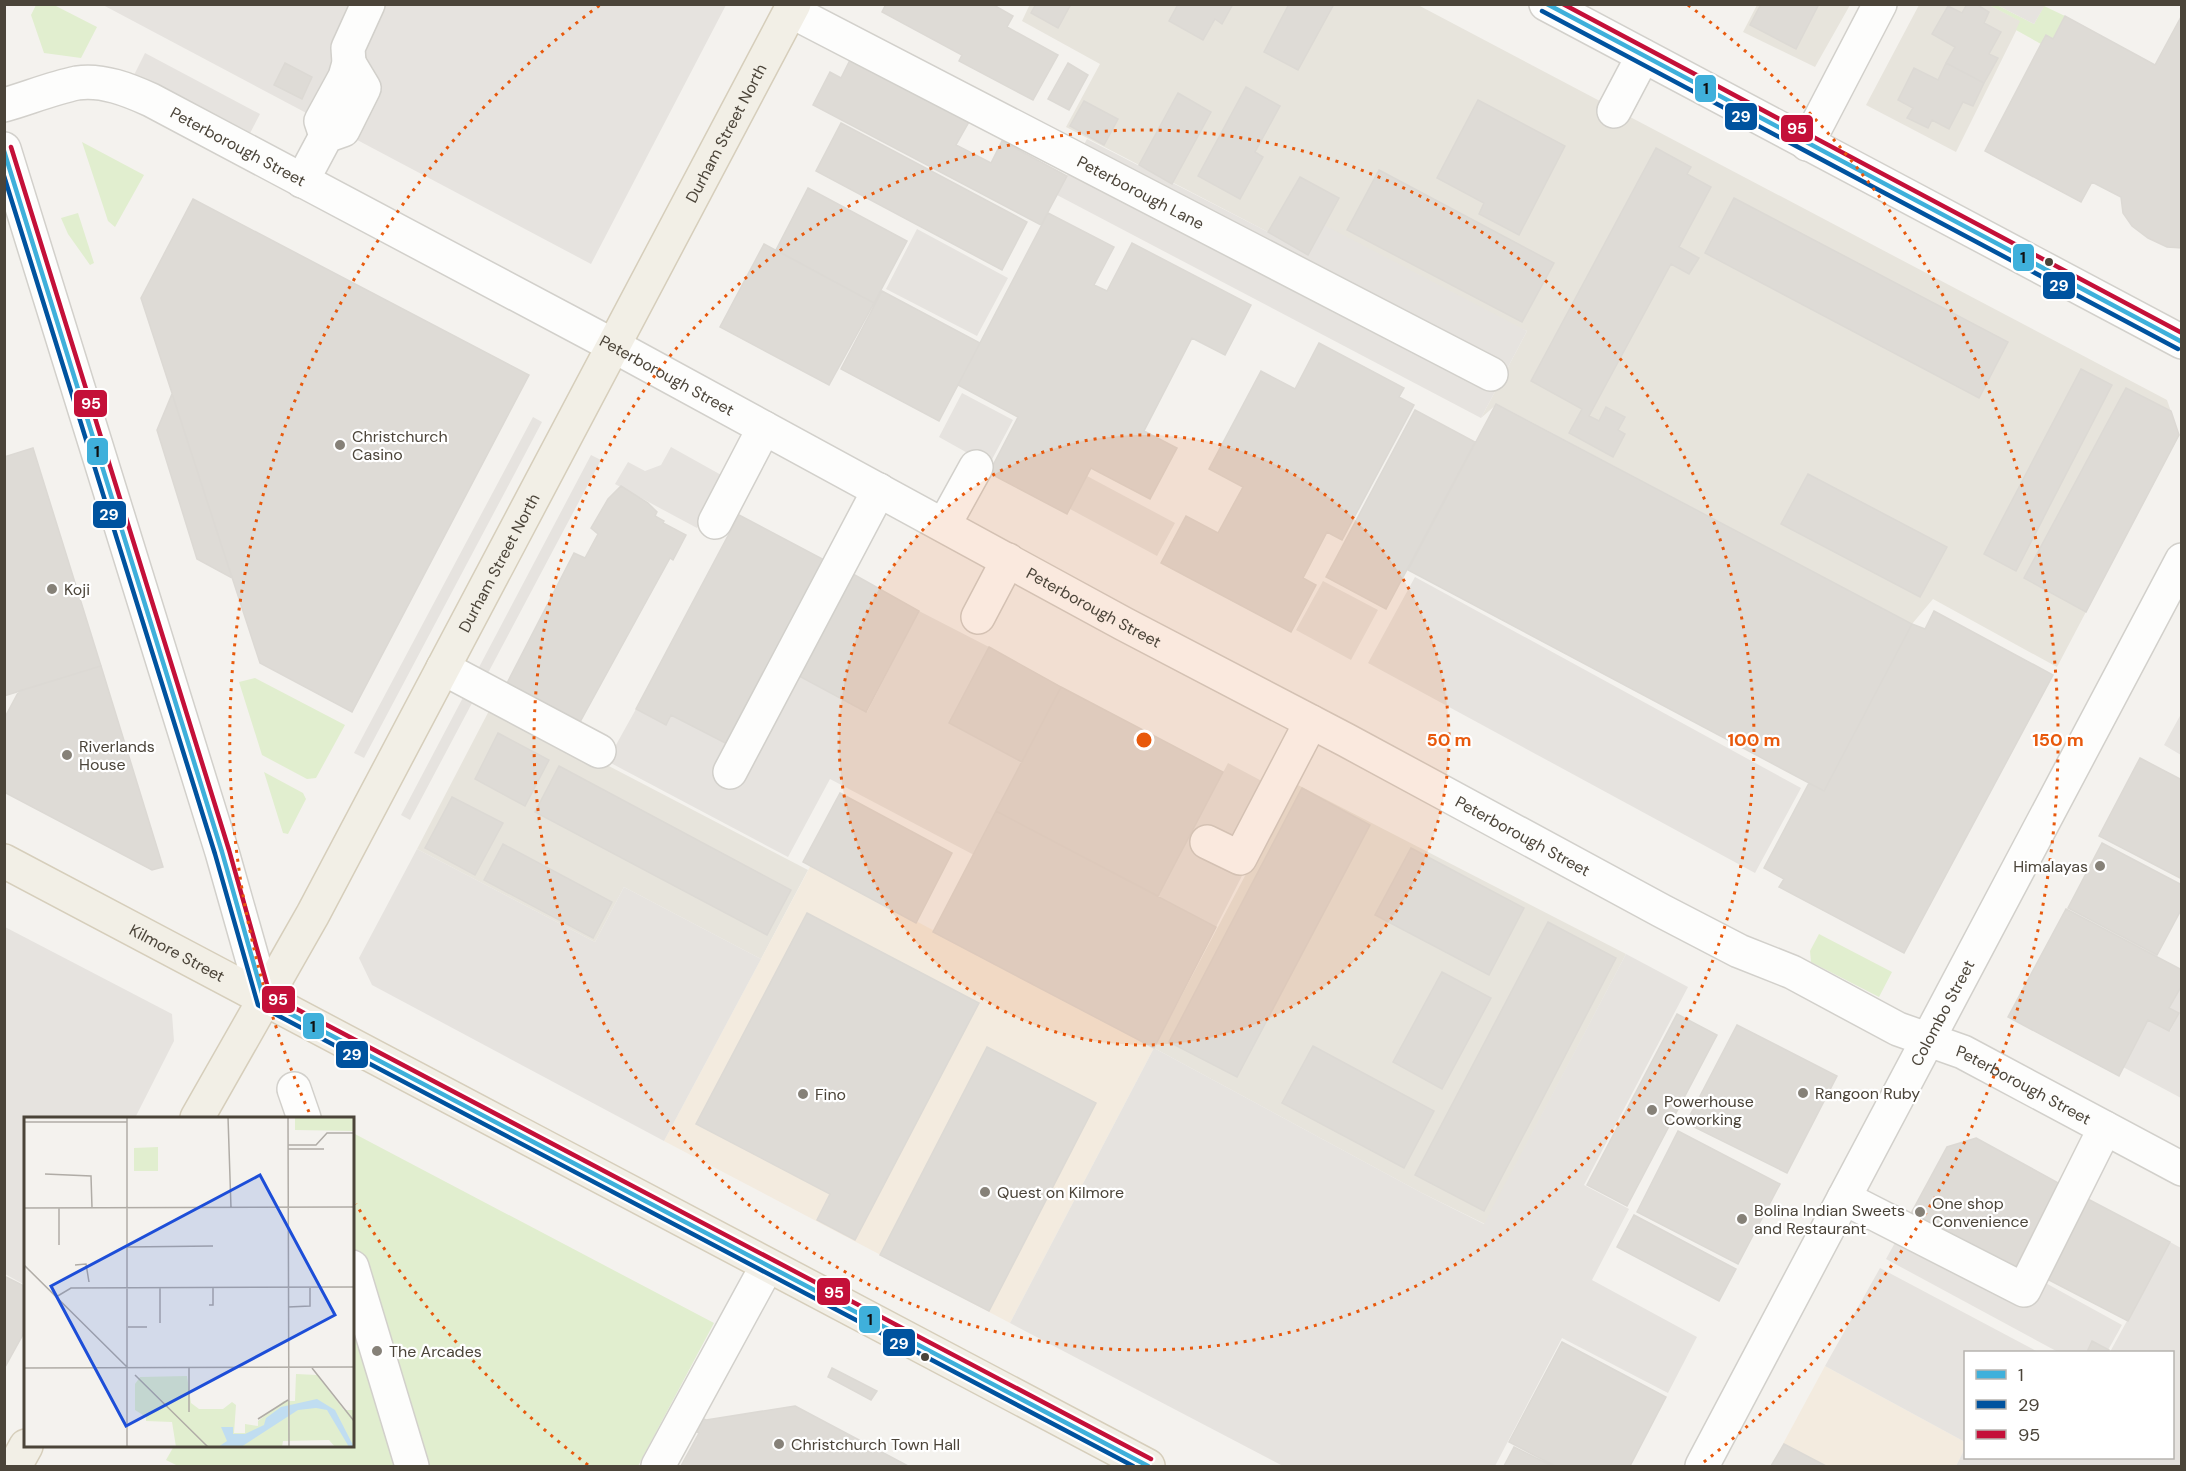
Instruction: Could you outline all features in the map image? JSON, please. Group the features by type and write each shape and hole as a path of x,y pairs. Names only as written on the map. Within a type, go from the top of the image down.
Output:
{"main road":[{"name":"Durham Street North","path":"198,1117 314,914 793,8"},
{"name":"Kilmore Street","path":"4,861 1148,1467"},
{"path":"15,1467 25,1447"}],"street":[{"path":"302,181 326,136 321,121 345,76 349,63 348,48 368,4"},
{"path":"1545,4 2181,342"},
{"path":"1807,144 1880,4"},
{"name":"Peterborough Lane","path":"793,8 1491,374"},
{"path":"1614,111 1643,56"},
{"name":"Peterborough Street","path":"4,105 78,83 96,83 127,89 150,100 614,346 1729,946 1791,972 1898,1029 1963,1052 2181,1169"},
{"path":"4,149 222,852 264,1000"},
{"path":"715,522 764,428"},
{"path":"944,525 976,467"},
{"path":"730,772 879,490"},
{"path":"978,617 1008,560"},
{"name":"Colombo Street","path":"1702,1467 2181,560"},
{"path":"443,668 599,751"},
{"path":"1207,842 1240,858 1311,722"},
{"path":"1844,1198 2024,1290 2104,1128"},
{"path":"658,1467 767,1266"},
{"path":"354,1274 412,1467"}],"shaded area":[{"path":"1030,4 1418,5 2167,400 2179,435 2057,667 1933,599 1912,624 1497,404 1481,418 1527,331 1268,232 1066,127 1100,64 1022,21"},
{"path":"103,5 726,5 591,264"},
{"path":"1757,5 1850,5 1815,67 1743,32"},
{"path":"1919,5 1989,5 2021,21 1956,152 1866,105"},
{"path":"1997,5 2045,5 2034,24"},
{"path":"145,53 260,114 248,137 134,75"},
{"path":"1087,139 1268,232 1324,225 1527,331 1481,418 1057,195"},
{"path":"917,229 1008,278 977,336 886,289"},
{"path":"962,393 1013,420 989,465 939,437"},
{"path":"533,417 542,422 364,758 354,753"},
{"path":"671,447 723,476 697,528 615,484 628,462 645,471 661,465"},
{"path":"591,455 601,460 410,820 401,815"},
{"path":"1087,476 1175,523 1157,556 1070,509"},
{"path":"1415,577 1801,788 1755,873 1368,663"},
{"path":"1323,581 1378,610 1351,660 1296,630"},
{"path":"919,611 989,647 949,723 1022,762 974,855 830,779 788,857 607,761 636,709 666,725 671,715 799,676 867,712"},
{"path":"492,705 808,870 761,959 624,887 595,942 417,849"},
{"path":"2181,714 2181,755 2164,745"},
{"path":"1228,763 1284,793 1216,927 1158,896"},
{"path":"1294,783 1626,954 1485,1224 1422,1193 1154,1048"},
{"path":"417,849 595,942 624,887 761,959 664,1141 372,985 359,958"},
{"path":"811,865 1154,1048 1010,1323 664,1141"},
{"path":"5,927 172,1014 174,1041 136,1117 24,1117 24,1284 5,1274"},
{"path":"1626,954 1688,987 1584,1185 1629,1209 1592,1280 1697,1337 1668,1393 1562,1338 1495,1466 1283,1466 1010,1323 1154,1048 1422,1193 1484,1224"},
{"path":"2181,985 2181,1098 2123,1067 2148,1020 2170,1031 2179,1013 2169,1008"},
{"path":"1908,1219 2020,1269 2122,1325 2108,1351 2056,1351 1886,1259"},
{"path":"2170,1242 2181,1248 2181,1466 1956,1466 1964,1450 1964,1459 2174,1459 2174,1351 2111,1351"},
{"path":"1880,1268 2036,1351 1964,1351 1964,1441 1825,1366"},
{"path":"1825,1366 1964,1441 1964,1450 1956,1466 1771,1466"}],"green space":[{"path":"36,5 54,5 97,27 81,58 44,53 31,15"},
{"path":"1989,5 1997,5 2034,24 2044,6 2065,16 2053,39 2046,36 2041,44 2016,30 2020,21"},
{"path":"82,142 144,175 115,227 108,221"},
{"path":"78,213 94,263 90,265 68,234 61,218"},
{"path":"255,678 345,725 316,778 307,779 262,755 239,682"},
{"path":"264,772 303,793 306,799 288,834 283,833"},
{"path":"1819,934 1892,972 1879,997 1811,962 1810,951"},
{"path":"354,1134 714,1323 638,1466 178,1466 166,1460 173,1447 354,1447"}],"building":[{"path":"886,4 992,4 1013,16 1007,27 1058,55 1033,100 959,61 962,55 882,12"},
{"path":"1036,4 1071,4 1058,28 1031,13"},
{"path":"1174,4 1233,4 1222,24 1215,19 1203,40 1169,21 1177,6"},
{"path":"1289,4 1334,4 1298,70 1264,52"},
{"path":"1761,4 1819,4 1796,49 1750,25"},
{"path":"1967,4 1976,4 1989,12 1984,23 2001,32 1989,54 1998,58 1984,83 1946,63 1955,47 1932,34 1948,6 1962,13"},
{"path":"2182,15 2182,248 2167,247 2148,238 2132,226 2123,213 2121,197 2092,182 2081,202 1985,151 2046,35 2053,39 2065,16 2155,65"},
{"path":"851,58 970,120 956,145 991,163 1002,141 1067,176 1041,225 813,105 830,72 841,78"},
{"path":"285,63 312,77 302,99 274,85"},
{"path":"1068,63 1088,75 1069,110 1048,99"},
{"path":"1946,63 1984,83 1973,106 1963,102 1949,129 1932,120 1928,128 1907,118 1913,108 1898,100 1914,68 1938,80"},
{"path":"1246,87 1280,106 1255,152 1263,157 1240,199 1198,176"},
{"path":"1178,93 1211,112 1172,184 1139,165"},
{"path":"1478,100 1565,146 1519,235 1479,214 1484,203 1437,178"},
{"path":"1084,101 1118,119 1104,145 1070,126"},
{"path":"841,123 1027,222 1002,270 816,171"},
{"path":"1656,148 1691,167 1687,174 1711,187 1679,247 1699,258 1689,274 1671,264 1589,416 1599,421 1606,407 1625,417 1618,430 1625,434 1613,457 1569,433 1582,409 1531,381"},
{"path":"1379,170 1554,263 1522,322 1347,230"},
{"path":"1300,177 1339,198 1308,255 1268,232"},
{"path":"808,188 907,241 874,303 776,250"},
{"path":"1734,198 2008,342 1979,398 1705,253"},
{"name":"Christchurch Casino","path":"193,199 529,375 352,712 260,663 141,298"},
{"path":"1048,213 1114,247 1094,285 1107,291 1132,243 1251,305 1225,355 1192,338 1144,431 1177,448 1150,499 1091,468 1067,514 989,473 1018,417 958,385"},
{"path":"764,244 874,303 829,385 720,327"},
{"path":"882,291 980,343 939,421 841,369"},
{"path":"1319,343 1404,388 1399,397 1414,405 1342,540 1327,532 1303,578 1316,585 1291,632 1161,563 1186,516 1218,533 1243,487 1209,469 1261,371 1295,389"},
{"path":"2081,369 2112,385 2016,571 1984,554"},
{"path":"2126,388 2171,411 2179,435 2086,612 2024,578"},
{"path":"172,394 232,578 197,559 157,430"},
{"path":"1496,404 1912,624 1824,791 1408,570"},
{"path":"1415,410 1475,442 1386,609 1326,577"},
{"path":"33,448 101,666 4,696 4,457"},
{"path":"1808,474 1947,547 1920,597 1781,524"},
{"path":"621,486 648,503 657,512 655,516 664,521 663,523 686,535 673,560 670,558 580,722 527,694 505,687 574,553 585,558 598,534 591,528 608,499"},
{"path":"739,515 830,563 733,747 671,715 666,725 636,709"},
{"path":"853,574 919,611 866,712 799,676"},
{"path":"1934,611 2053,675 1904,953 1779,887 1784,879 1764,868 1809,783 1824,791 1912,624 1925,629"},
{"path":"989,647 1061,687 1022,762 949,723"},
{"name":"Riverlands House","path":"101,666 163,867 152,870 4,792 4,719 19,691"},
{"path":"1061,687 1223,772 1158,896 996,811"},
{"path":"498,733 549,760 525,806 475,779"},
{"path":"2140,758 2182,780 2182,879 2099,836"},
{"path":"559,766 791,890 767,935 535,812"},
{"path":"1302,788 1370,825 1237,1077 1169,1042"},
{"path":"840,793 952,853 916,923 803,862"},
{"path":"452,797 503,823 475,875 425,848"},
{"path":"996,811 1216,927 1154,1048 933,932"},
{"path":"2102,843 2182,885 2182,908 2157,955 2068,908"},
{"path":"503,844 612,902 593,938 484,880"},
{"path":"1411,848 1524,908 1489,975 1375,915"},
{"path":"2066,909 2182,970 2182,985 2169,1008 2179,1013 2169,1031 2148,1020 2119,1076 2008,1017"},
{"path":"807,913 979,1003 855,1240 817,1220 830,1194 696,1124"},
{"path":"1548,922 1616,958 1484,1211 1415,1175"},
{"path":"1442,972 1491,998 1442,1089 1393,1062"},
{"name":"Powerhouse Coworking","path":"1677,1014 1717,1035 1627,1206 1587,1185"},
{"path":"1737,1025 1837,1076 1787,1173 1686,1123"},
{"path":"1313,1046 1434,1111 1404,1168 1282,1103"},
{"path":"987,1047 1096,1103 989,1311 880,1255"},
{"path":"1678,1131 1780,1184 1738,1264 1637,1212"},
{"path":"1976,1138 2062,1185 2013,1276 1908,1219 1947,1147"},
{"path":"2084,1197 2170,1242 2128,1321 2043,1277"},
{"path":"1634,1215 1736,1269 1719,1301 1617,1247"},
{"path":"4,1276 24,1286 24,1333 4,1369"},
{"path":"2092,1341 2109,1350 2108,1351 2087,1351"},
{"path":"1562,1342 1666,1397 1630,1466 1555,1466 1509,1442"},
{"path":"832,1368 877,1391 871,1400 828,1377"},
{"name":"Christchurch Town Hall","path":"795,1406 908,1466 681,1466 699,1433 690,1428 697,1416 706,1420"},
{"path":"1784,1444 1826,1466 1771,1466"},
{"path":"1514,1447 1552,1466 1504,1466"}],"transit line":[{"name":"1","path":"1547,4 2182,342"},
{"name":"95","path":"1563,4 2182,333"},
{"name":"29","path":"1542,11 2178,349"},
{"name":"95","path":"11,147 229,850 270,995 1151,1459"},
{"name":"1","path":"4,151 222,852 264,1000 1148,1466"},
{"name":"29","path":"4,176 215,854 258,1005 1133,1466"}],"place":[{"name":"Christchurch Casino","path":"340,445"},
{"name":"Koji","path":"52,589"},
{"name":"Riverlands House","path":"67,755"},
{"name":"Himalayas","path":"2100,866"},
{"name":"Rangoon Ruby","path":"1803,1093"},
{"name":"Fino","path":"803,1094"},
{"name":"Powerhouse Coworking","path":"1652,1110"},
{"name":"Quest on Kilmore","path":"985,1192"},
{"name":"One shop Convenience","path":"1920,1212"},
{"name":"Bolina Indian Sweets and Restaurant","path":"1742,1219"},
{"name":"The Arcades","path":"377,1351"},
{"name":"Christchurch Town Hall","path":"779,1444"}]}
